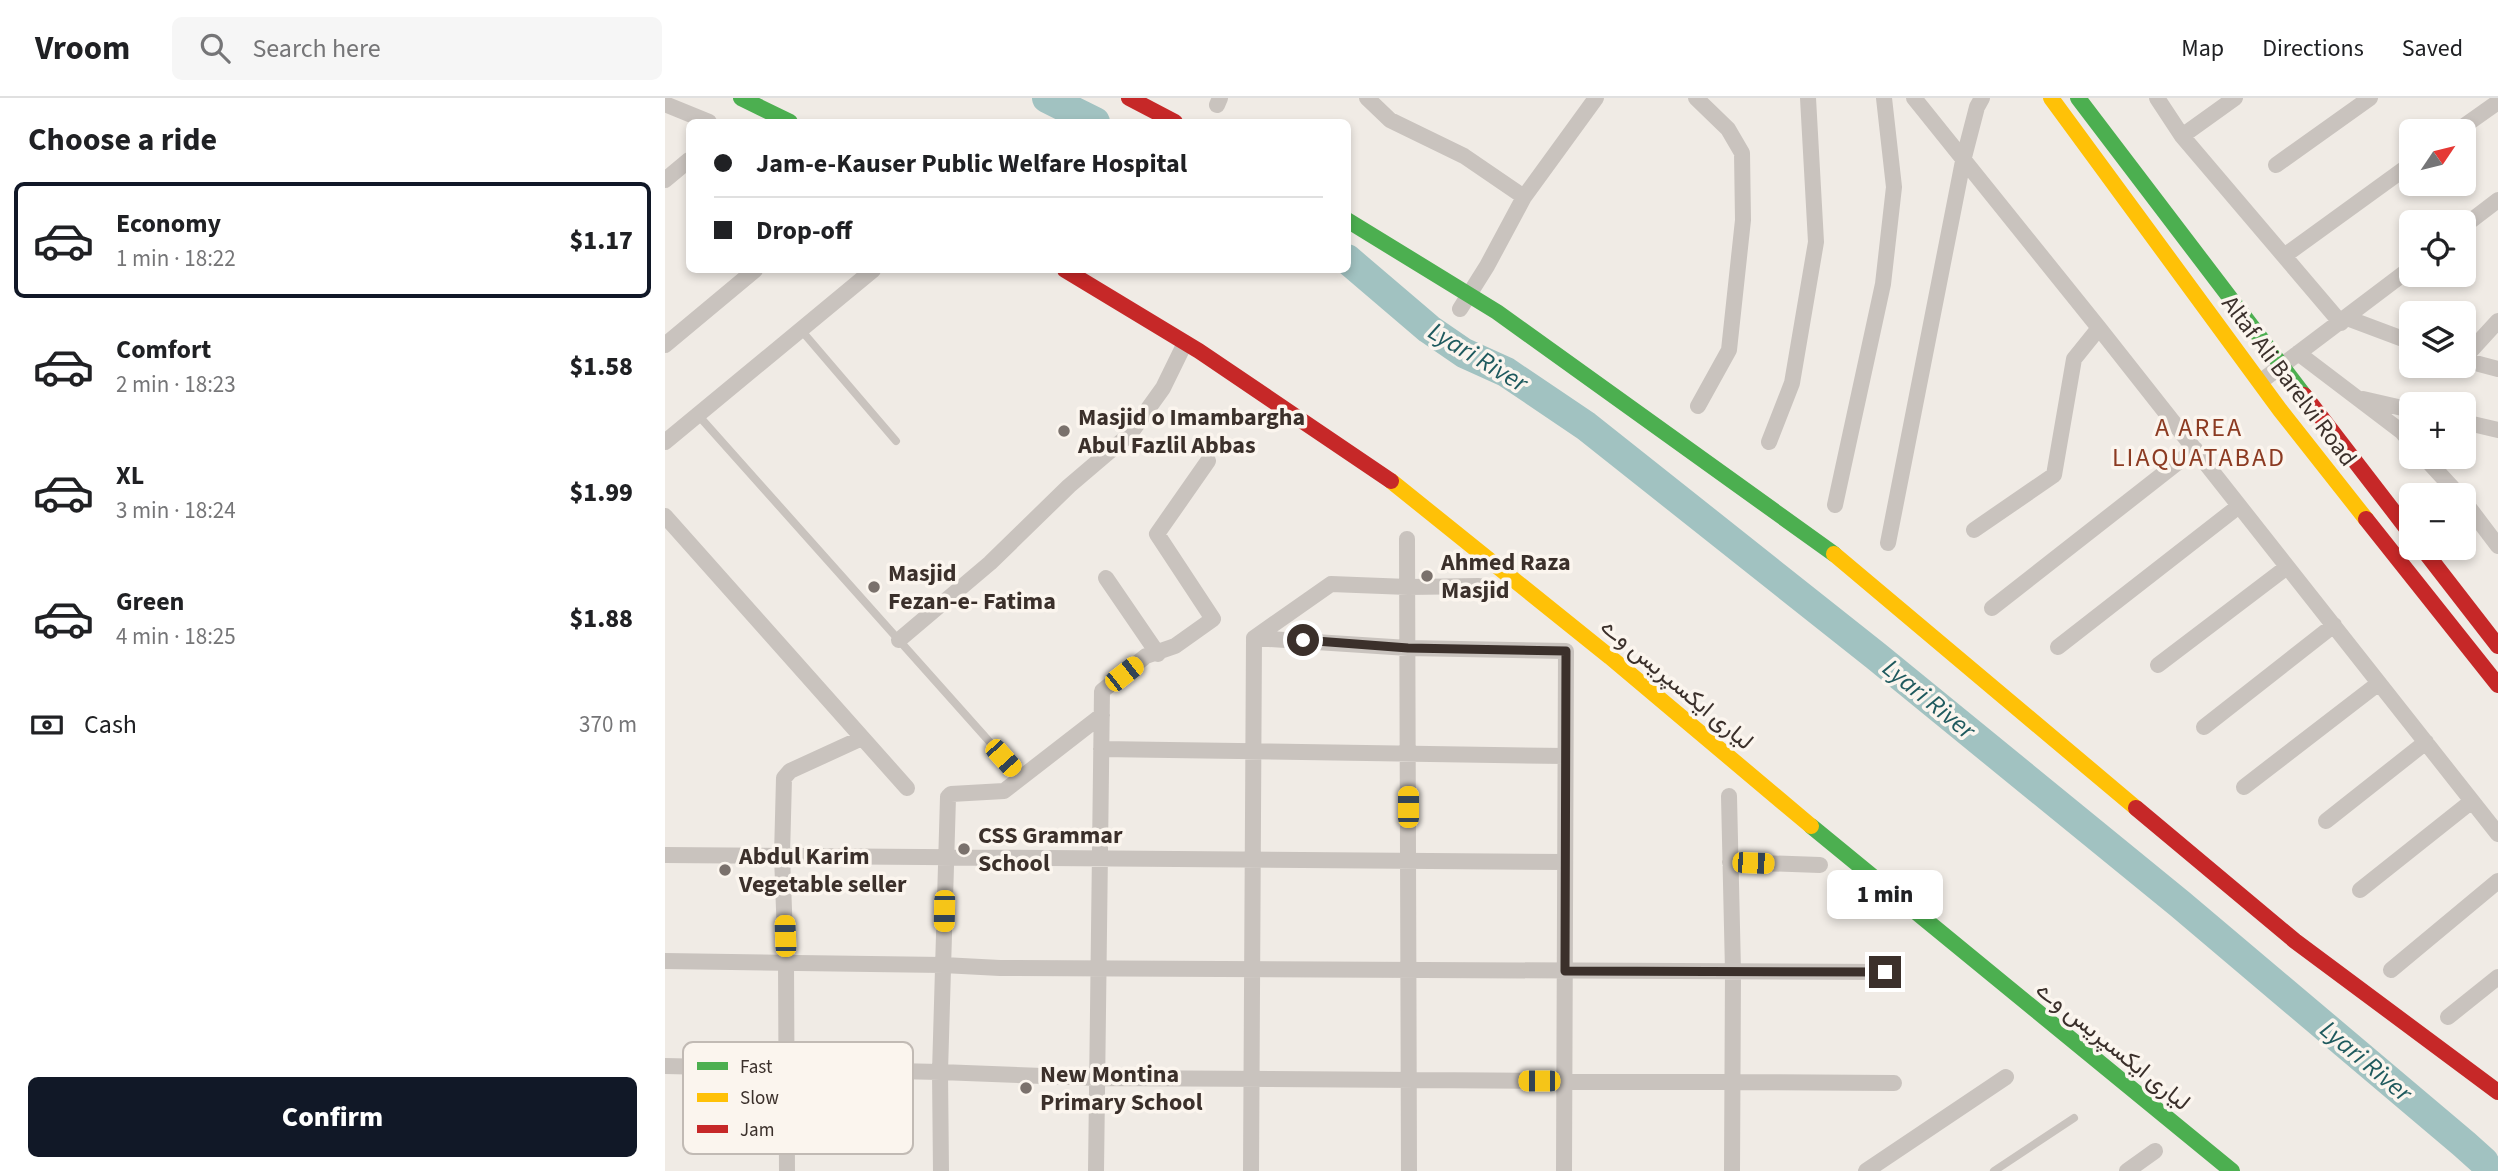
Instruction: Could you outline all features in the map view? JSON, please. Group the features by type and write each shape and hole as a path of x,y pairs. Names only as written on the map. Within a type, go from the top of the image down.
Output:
{"main road":[{"path":"741,98 783,119"},
{"path":"1129,98 1169,119"},
{"name":"Altaf Ali Barelvi Road","path":"2052,98 2260,382 2498,685"},
{"name":"Altaf Ali Barelvi Road","path":"2078,98 2399,518"},
{"path":"1351,222 1497,313 1839,558 2295,941 2498,1092"},
{"name":"لیاری ایکسپریس وے","path":"1070,273 1185,343 1387,477 2082,1051 2232,1171"},
{"path":"2431,560 2498,646"}],"street":[{"path":"1367,98 1390,120 1464,156 1524,197"},
{"path":"1460,309 1487,266 1524,197 1596,98"},
{"path":"1696,98 1728,129 1742,153 1743,193 1743,220 1729,350 1698,406"},
{"path":"1769,442 1792,383 1816,242 1808,98"},
{"path":"1835,505 1883,284 1894,187 1884,98"},
{"path":"1914,98 2498,834"},
{"path":"1888,543 1963,161 1977,107 1982,98"},
{"path":"2157,98 2182,136 2284,256 2344,320 2399,338"},
{"path":"2182,136 2235,98"},
{"path":"2276,165 2370,98"},
{"path":"2474,119 2498,102"},
{"path":"665,104 702,119"},
{"path":"665,180 686,162"},
{"path":"2284,256 2399,173"},
{"path":"2476,217 2498,201"},
{"path":"665,345 751,273"},
{"path":"665,442 869,273"},
{"path":"2260,382 2399,277"},
{"path":"2476,346 2498,321"},
{"path":"1974,530 2054,475 2074,359 2099,328"},
{"path":"899,640 990,563 1069,485 1130,434 1163,388 1185,343"},
{"path":"2298,353 2399,430"},
{"path":"2476,363 2498,369"},
{"path":"2357,398 2399,407"},
{"path":"2476,425 2498,430"},
{"path":"1992,608 2195,449"},
{"path":"1096,1171 1102,691 1146,656 1175,646 1213,619 1157,534 1208,461"},
{"path":"2435,469 2448,483"},
{"path":"2058,647 2239,506"},
{"path":"665,516 907,788"},
{"path":"2476,517 2498,546"},
{"path":"1407,539 1409,1171"},
{"path":"2158,665 2287,567"},
{"path":"1106,578 1158,654"},
{"path":"1254,638 1331,584 1479,586"},
{"path":"2204,727 2334,625"},
{"path":"1254,638 1408,648 1566,651 1564,1171"},
{"path":"1251,1171 1254,638"},
{"path":"2244,787 2379,683"},
{"path":"941,1171 944,858 948,797 951,794 1004,791 1102,715"},
{"path":"786,1042 782,801 786,774 862,738"},
{"path":"2326,821 2426,742"},
{"path":"1101,749 1565,756"},
{"path":"1729,796 1733,971 1732,1171"},
{"path":"2360,890 2473,801"},
{"path":"665,855 1565,862"},
{"path":"1730,862 1820,865"},
{"path":"2391,970 2498,881"},
{"path":"665,961 1099,969 1885,972"},
{"path":"2448,1017 2498,977"},
{"path":"665,1066 683,1066"},
{"path":"913,1071 1097,1078 1893,1083"},
{"path":"1866,1171 2006,1077"},
{"path":"2127,1171 2155,1151"}],"lane":[{"path":"801,330 896,441"},
{"path":"698,415 1021,777"},
{"path":"1994,1171 2074,1118"}],"waterway":[{"name":"Lyari River","path":"1047,98 1089,119"},
{"name":"Lyari River","path":"1351,262 1429,329 1464,353 1506,372 1586,426 1876,656 2180,904 2464,1144 2484,1162 2488,1171"}],"traffic: fast":[{"path":"741,98 784,119"},
{"path":"2078,98 2304,395"},
{"path":"1351,222 1497,312 1834,554"},
{"path":"1811,826 2232,1171"}],"traffic: slow":[{"path":"2051,98 2280,410 2366,519"},
{"path":"1391,481 1610,657 1811,826"},
{"path":"1834,554 2136,808"}],"traffic: jam":[{"path":"1129,98 1169,119"},
{"path":"1070,273 1199,351 1391,481"},
{"path":"2304,395 2399,518"},
{"path":"2366,519 2498,685"},
{"path":"2431,560 2498,646"},
{"path":"2136,808 2295,941 2498,1092"}],"place":[{"name":"Masjid o Imambargha Abul Fazlil Abbas","path":"1064,431"},
{"name":"Ahmed Raza Masjid","path":"1427,576"},
{"name":"Masjid Fezan-e- Fatima","path":"874,587"},
{"name":"CSS Grammar School","path":"964,849"},
{"name":"Abdul Karim Vegetable seller","path":"725,870"},
{"name":"New Montina Primary School","path":"1026,1088"}],"district":[{"name":"A AREA LIAQUATABAD","path":"2199,442"}],"route":[{"path":"1303,640 1408,648 1566,651 1565,971 1885,972"}]}
